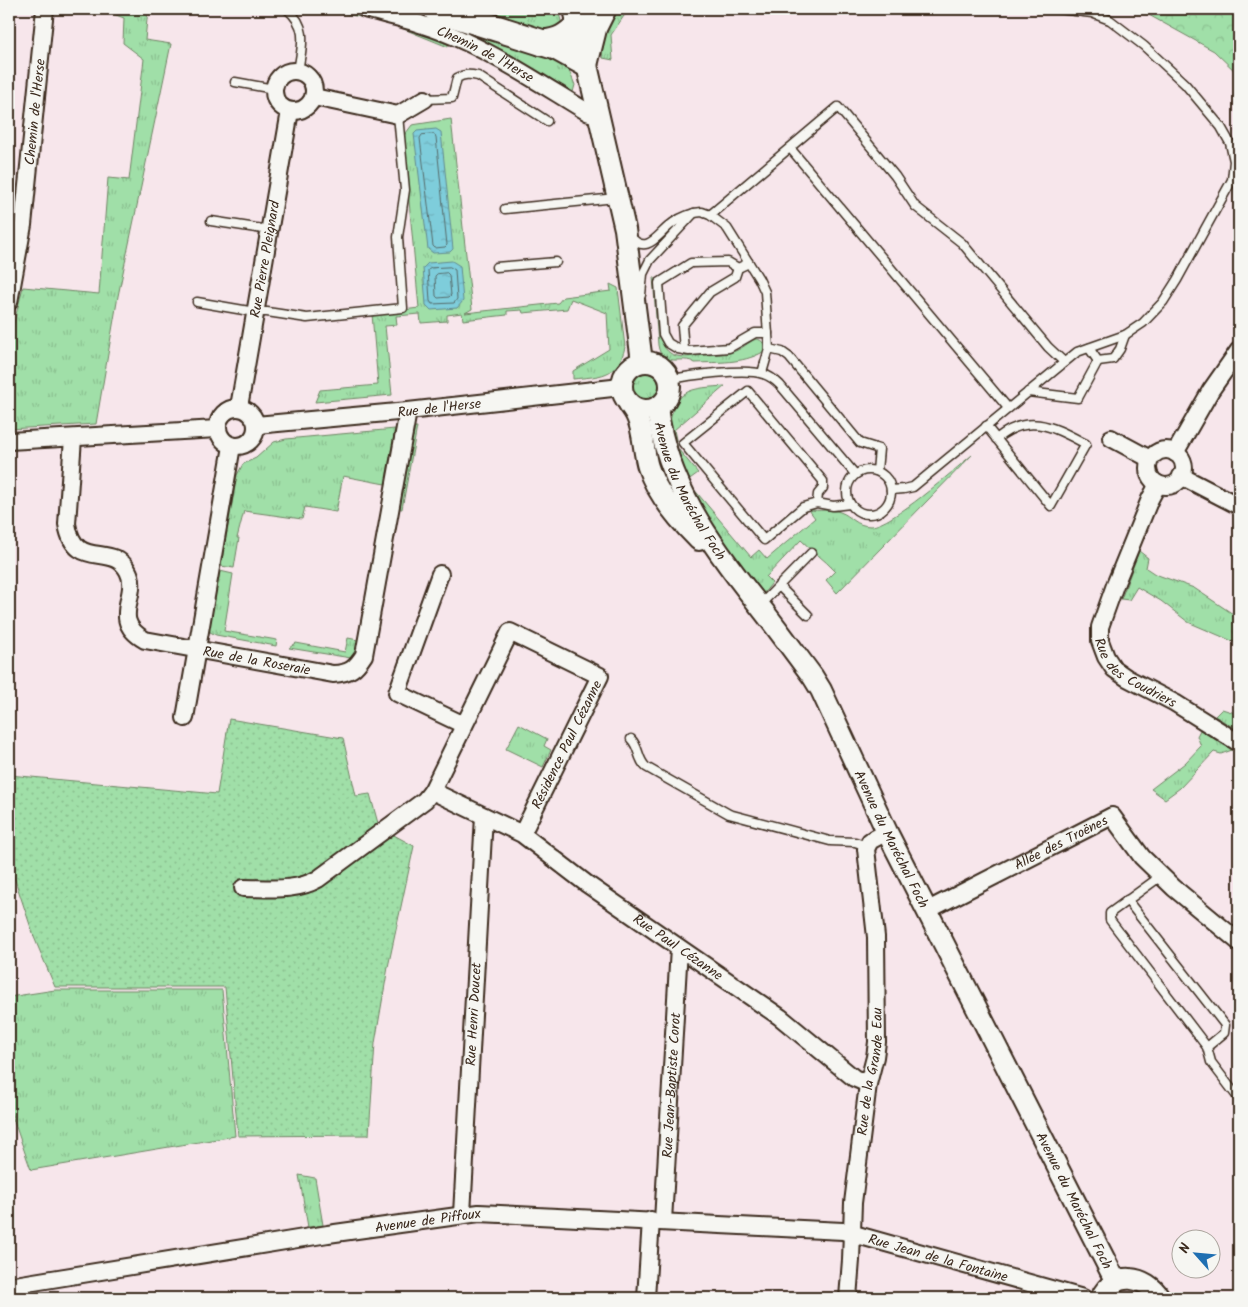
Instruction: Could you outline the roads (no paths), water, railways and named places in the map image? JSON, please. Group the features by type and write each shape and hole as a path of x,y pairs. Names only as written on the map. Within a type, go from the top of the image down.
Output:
{"main road":[{"path":"436,9 556,47 585,63 594,27 603,9"},
{"path":"543,43 556,42 567,36 576,17"}],"street":[{"name":"Chemin de l'Herse","path":"9,302 23,225 45,9"},
{"name":"Chemin de l'Herse","path":"364,9 432,28 466,41 589,113 598,113"},
{"path":"576,17 585,63 625,229 642,362"},
{"path":"298,71 310,78 313,84 314,97 311,103 302,110 290,111 279,106 274,95 274,89 280,77 285,73 298,71"},
{"path":"314,97 398,115 424,99"},
{"name":"Rue Pierre Pleignard","path":"239,407 290,111"},
{"path":"1175,452 1211,390 1239,350"},
{"path":"625,395 639,409 657,407 668,395 670,388 666,373 656,364 642,362 629,368 625,373 625,395 638,418 649,469 656,484 678,517 733,573"},
{"name":"Rue de l'Herse","path":"256,425 408,411 625,395"},
{"path":"239,407 250,413 256,425 254,437 250,442 238,446 232,446 222,440 217,428 223,413 239,407"},
{"name":"Avenue du Maréchal Foch","path":"657,407 663,443 685,498 733,573 817,684 888,832 1116,1282"},
{"name":"Rue de la Roseraie","path":"73,438 67,524 69,538 76,547 88,553 120,561 129,572 131,582 127,610 129,625 136,635 145,640 333,674 344,673 356,667 364,655 408,411"},
{"path":"9,441 217,428"},
{"path":"1111,438 1150,459"},
{"path":"184,718 232,446"},
{"path":"1164,450 1175,452 1183,465 1181,476 1169,485 1158,484 1153,480 1148,470 1150,459 1164,450"},
{"path":"1181,476 1239,506"},
{"name":"Rue des Coudriers","path":"1158,484 1112,592 1100,627 1100,641 1106,657 1114,669 1239,742"},
{"path":"440,574 397,693 464,725"},
{"name":"Résidence Paul Cézanne","path":"242,888 286,889 307,885 318,879 425,800 432,790 510,632 600,676 522,834"},
{"path":"432,790 484,816"},
{"name":"Rue Paul Cézanne","path":"484,816 522,834 587,884 765,1006 854,1078 868,1084"},
{"name":"Rue Henri Doucet","path":"462,1214 484,816"},
{"name":"Allée des Troënes","path":"928,910 1112,816 1142,857 1161,876 1239,942"},
{"path":"867,846 870,841 888,832"},
{"name":"Rue de la Grande Eau","path":"848,1298 853,1203 868,1084 875,1058 877,1004 876,937 866,852 867,846"},
{"name":"Rue Jean-Baptiste Corot","path":"646,1298 657,1221 679,948"},
{"name":"Avenue de Piffoux","path":"9,1286 462,1214 479,1213 657,1221 843,1231 851,1233"},
{"name":"Rue Jean de la Fontaine","path":"851,1233 1083,1298"},
{"path":"1101,1298 1109,1287 1116,1282 1127,1279 1137,1279 1147,1283 1156,1290 1160,1298"}],"lane":[{"path":"287,9 298,18 303,37 298,71"},
{"path":"891,490 913,487 1077,352 1125,335 1143,323 1163,302 1177,280 1232,180 1234,161 1230,143 1221,127 1185,84 1144,46 1110,20 1092,13 1059,9"},
{"path":"424,99 452,98 457,78 470,74 478,76 547,121"},
{"path":"235,82 274,89"},
{"path":"710,215 838,107 895,176 915,206 962,243 1043,341 1064,362"},
{"path":"197,302 255,312 307,318 403,308 398,237 405,190 398,115"},
{"path":"790,148 1008,408"},
{"path":"505,209 618,198"},
{"path":"625,229 634,241 641,244 649,243 681,217 702,212 710,215 727,228 765,292 769,349 762,373"},
{"path":"638,327 643,274 650,260 694,213"},
{"path":"211,221 269,230"},
{"path":"496,268 556,262"},
{"path":"738,268 728,262 691,263 659,283 663,334 668,344 684,350 729,348 755,333 768,334"},
{"path":"738,268 749,264"},
{"path":"684,350 682,326 710,292 735,277 738,268"},
{"path":"1098,361 1113,359 1120,349 1125,335"},
{"path":"1089,348 1098,361"},
{"path":"769,349 782,352 789,358 860,443 879,448 877,471"},
{"path":"1028,392 1078,398 1098,361"},
{"path":"669,380 695,375 752,372 762,373 771,377 780,385 855,474"},
{"path":"817,503 818,494 824,488 823,481 748,391 683,443 764,540 803,507 817,503 833,506 850,504"},
{"path":"986,426 996,439 1051,506 1086,444 1057,429 1033,424 1007,430 996,439"},
{"path":"869,469 877,471 886,478 891,490 887,504 875,513 861,512 850,504 847,498 848,484 855,474 869,469"},
{"path":"759,606 810,553"},
{"path":"779,586 808,615"},
{"path":"631,739 638,747 641,762 646,767 713,806 741,818 830,841 855,842 867,846"},
{"path":"1161,876 1110,913 1110,920 1207,1046 1211,1062 1239,1099"},
{"path":"1127,900 1225,1025 1224,1033 1207,1046"}],"water":[{"path":"436,129 441,132 453,249 450,252 433,253 428,249 414,134 417,131"},
{"path":"452,261 460,266 463,301 457,308 431,310 426,305 423,268 428,263"}]}
